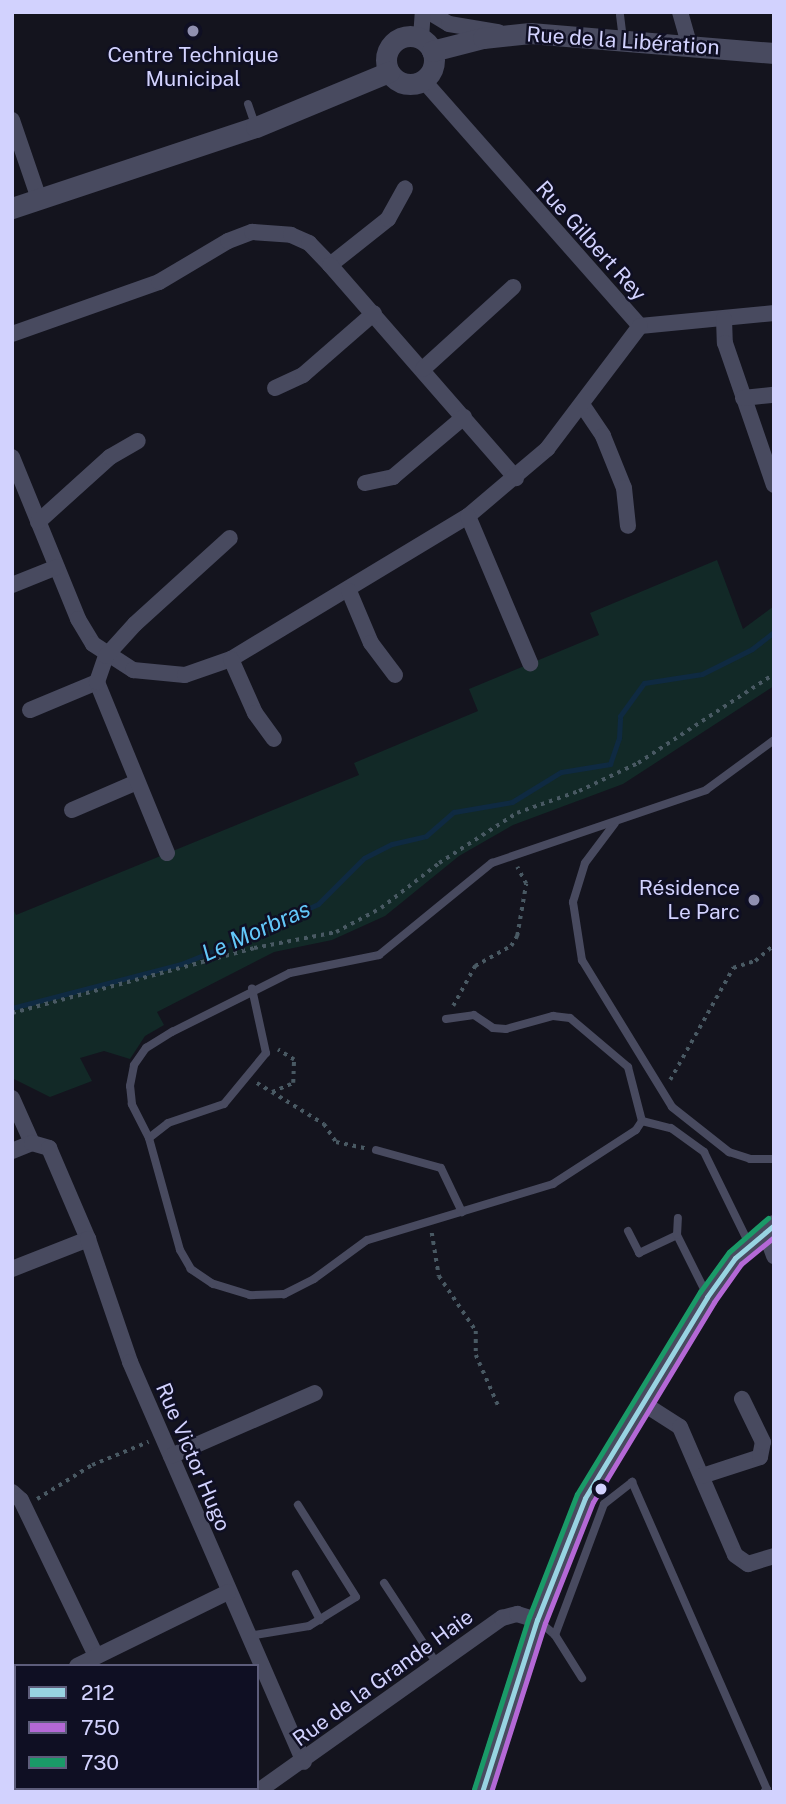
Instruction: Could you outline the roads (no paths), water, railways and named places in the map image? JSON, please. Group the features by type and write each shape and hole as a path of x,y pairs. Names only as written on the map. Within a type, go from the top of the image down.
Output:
{"street":[{"path":"423,12 427,45 434,64 423,80 408,84 389,72 386,57 393,43 406,36 427,45"},
{"path":"429,12 449,24 507,34"},
{"path":"680,12 690,46"},
{"name":"Rue de la Libération","path":"427,45 507,34 623,40 774,53"},
{"path":"12,208 256,127 389,72"},
{"name":"Rue Gilbert Rey","path":"423,80 640,326 774,313"},
{"path":"12,120 39,199"},
{"path":"330,265 388,219 405,188"},
{"path":"12,334 159,282 228,241 252,232 291,235 309,243 330,265 516,478"},
{"path":"423,369 513,287"},
{"path":"275,388 303,375 374,313"},
{"path":"724,319 725,342 774,485"},
{"path":"12,457 78,619 106,656 133,670 160,676 206,671 349,590 468,516 516,478 583,406 640,326"},
{"path":"743,398 774,395"},
{"path":"583,406 603,436 624,488 628,526"},
{"path":"365,483 393,477 464,416"},
{"path":"38,522 110,457 138,442"},
{"path":"468,516 530,663"},
{"path":"167,853 97,682 106,656 230,538"},
{"path":"12,584 57,567"},
{"path":"349,590 371,643 395,675"},
{"path":"231,659 255,713 274,739"},
{"path":"30,710 97,682"},
{"path":"72,810 137,782"},
{"path":"12,1098 33,1143 12,1151"},
{"name":"Rue Victor Hugo","path":"33,1143 52,1152 88,1238 130,1362 304,1762"},
{"path":"12,1269 88,1238"},
{"path":"482,1792 537,1620 585,1498 707,1297 766,1240"},
{"path":"171,1456 315,1393"},
{"path":"702,1476 760,1457 762,1442 742,1399"},
{"path":"641,1402 680,1427 736,1555 748,1564 774,1556"},
{"path":"12,1492 24,1506 96,1656"},
{"path":"81,1664 228,1592"},
{"name":"Rue de la Grande Haie","path":"257,1792 304,1762 502,1618 517,1614 537,1620"}],"lane":[{"path":"620,15 623,40"},
{"path":"248,104 256,127"},
{"path":"446,1019 474,1015 493,1028 506,1029 553,1016 570,1018 628,1067 642,1121 636,1130 553,1184 367,1240 314,1279 284,1294 250,1295 213,1284 191,1269 180,1250 149,1138 132,1104 134,1065 146,1048 252,989 289,974 379,955 492,863 706,790 774,740"},
{"path":"615,823 586,863 573,902 582,960 672,1107 729,1152 750,1159 774,1159"},
{"path":"149,1138 168,1124 224,1104 266,1053 252,989"},
{"path":"642,1121 671,1128 704,1153 766,1240"},
{"path":"376,1150 441,1168 462,1212"},
{"path":"678,1218 677,1235 707,1297"},
{"path":"628,1231 639,1252 677,1235"},
{"path":"555,1635 604,1504 632,1482 767,1789 764,1792"},
{"path":"248,1637 320,1620 356,1597 298,1505"},
{"path":"296,1574 320,1620"},
{"path":"384,1583 438,1664"},
{"path":"537,1620 555,1635 582,1678"}],"waterway":[{"name":"Le Morbras","path":"12,1008 181,964 241,940 318,904 364,858 392,844 426,836 454,812 512,802 561,772 610,764 619,738 620,716 644,683 702,674 752,649 774,632"}],"place":[{"name":"Centre Technique Municipal","path":"193,31"},
{"name":"Résidence Le Parc","path":"754,900"}]}
